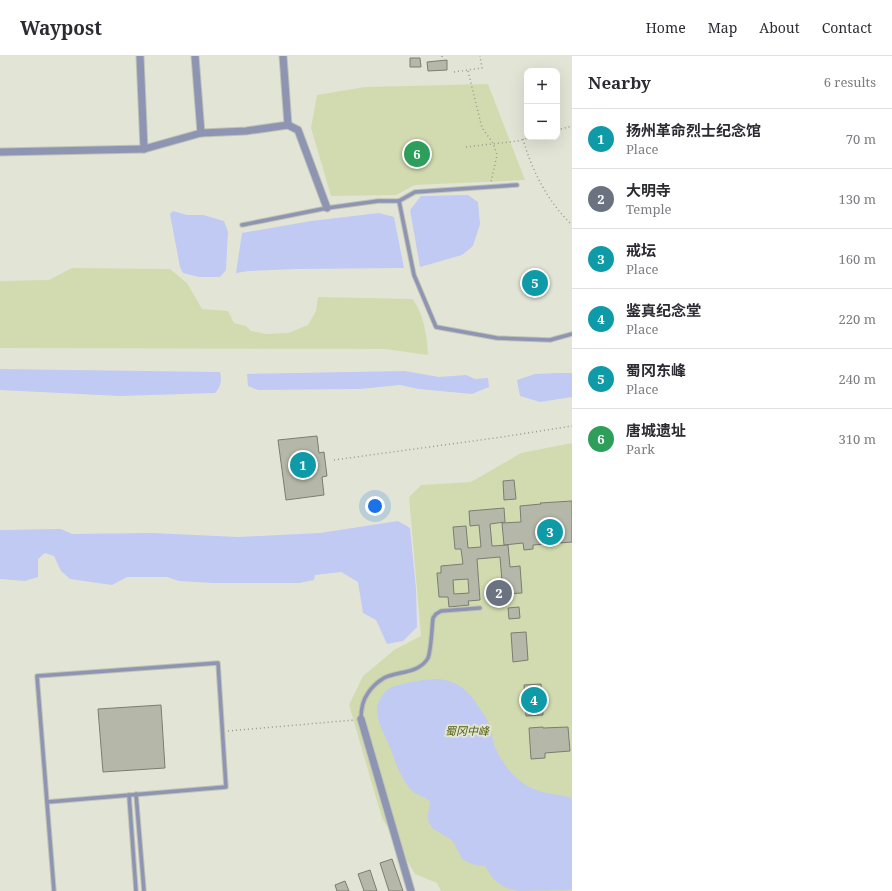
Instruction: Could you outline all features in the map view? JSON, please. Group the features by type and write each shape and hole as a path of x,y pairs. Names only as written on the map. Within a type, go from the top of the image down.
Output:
{"street":[{"path":"140,56 144,149"},
{"path":"195,56 201,133"},
{"path":"283,56 288,125"},
{"path":"0,152 144,149 201,133 246,131 288,125 298,130 327,208"},
{"path":"361,719 411,891"}],"lane":[{"path":"242,225 327,208 378,201 399,201 415,192 517,185"},
{"path":"399,201 414,275 436,327 497,338 550,340 572,334"},
{"path":"361,719 361,708 363,702 378,682 389,676 411,671 421,665 428,658 433,618 436,614 441,611 480,608"},
{"path":"47,802 226,786 218,663 37,676 54,891"},
{"path":"136,794 144,891"},
{"path":"129,795 136,891"}],"path":[{"path":"454,72 482,68 480,56"},
{"path":"468,71 482,128 493,144 497,155 490,188"},
{"path":"560,129 572,126"},
{"path":"466,146 493,144 523,139 528,155 545,191 562,216 572,225"},
{"path":"334,460 572,426"},
{"path":"222,732 361,719"}],"green space":[{"path":"488,84 525,180 415,185 396,195 331,196 311,128 317,95 365,87"},
{"path":"72,268 170,269 187,283 202,309 228,311 234,323 246,326 251,331 266,334 288,333 308,325 316,311 318,297 413,299 420,312 424,326 428,355 385,349 0,348 0,281 49,280"},
{"name":"蜀冈中峰","path":"572,443 572,891 441,891 437,883 415,874 382,818 349,705 363,676 394,650 421,636 409,497 421,485 471,482 521,453"}],"water":[{"path":"468,195 478,202 480,224 473,246 462,255 420,267 410,210 421,196"},
{"path":"173,211 187,215 203,215 224,221 228,232 226,270 220,277 199,277 183,273 180,267 170,214"},
{"path":"379,213 394,217 404,268 297,269 236,273 242,233 311,221"},
{"path":"0,369 220,372 221,381 219,388 215,393 120,396 0,390"},
{"path":"405,371 439,377 466,375 475,379 488,378 489,387 472,394 419,389 400,385 360,389 258,390 248,386 247,374"},
{"path":"572,373 572,397 540,402 520,396 517,380 535,374"},
{"path":"398,521 410,528 416,589 417,627 403,641 387,644 376,620 363,613 358,582 341,572 315,575 314,580 299,583 213,583 179,581 167,577 127,577 112,585 70,579 61,571 54,556 45,553 38,559 38,577 25,581 0,579 0,530 61,529 72,534 152,533 238,537 320,533"},
{"path":"439,679 447,680 459,686 473,698 491,728 494,744 499,754 512,773 520,781 539,791 572,798 572,890 518,891 504,887 493,879 485,866 475,865 463,860 452,840 433,829 430,825 428,816 430,802 426,798 412,791 405,781 394,759 378,719 377,710 380,698 388,689 413,682"}],"building":[{"path":"410,58 420,58 421,67 410,67"},
{"path":"447,60 447,70 428,71 427,62"},
{"path":"317,436 319,453 324,452 327,476 322,477 324,495 286,500 278,440"},
{"path":"514,480 516,499 504,500 503,481"},
{"path":"572,501 572,542 533,545 533,549 524,550 523,543 504,545 502,523 521,522 520,506"},
{"path":"504,508 505,522 490,524 492,546 508,545 510,567 520,566 522,593 503,594 500,557 477,559 480,600 468,601 469,605 449,607 448,597 439,597 437,573 441,573 441,566 463,564 461,549 455,549 453,527 466,526 468,548 481,547 479,525 470,526 469,511","holes":["468,579 469,593 454,594 453,580"]},
{"path":"519,607 520,618 509,619 508,608"},
{"path":"526,632 528,660 513,662 511,633"},
{"path":"541,684 543,715 526,716 524,685"},
{"path":"161,705 165,768 103,772 98,709"},
{"path":"568,727 570,751 545,753 545,758 531,759 529,728"},
{"path":"392,859 403,891 389,891 380,863"},
{"path":"370,870 377,891 364,891 358,874"},
{"path":"345,881 349,891 337,891 335,885"}],"place":[{"name":"唐城遗址","path":"417,154"},
{"name":"蜀冈东峰","path":"535,283"},
{"name":"扬州革命烈士纪念馆","path":"303,465"},
{"name":"戒坛","path":"550,532"},
{"name":"大明寺","path":"499,593"},
{"name":"鉴真纪念堂","path":"534,700"}]}
